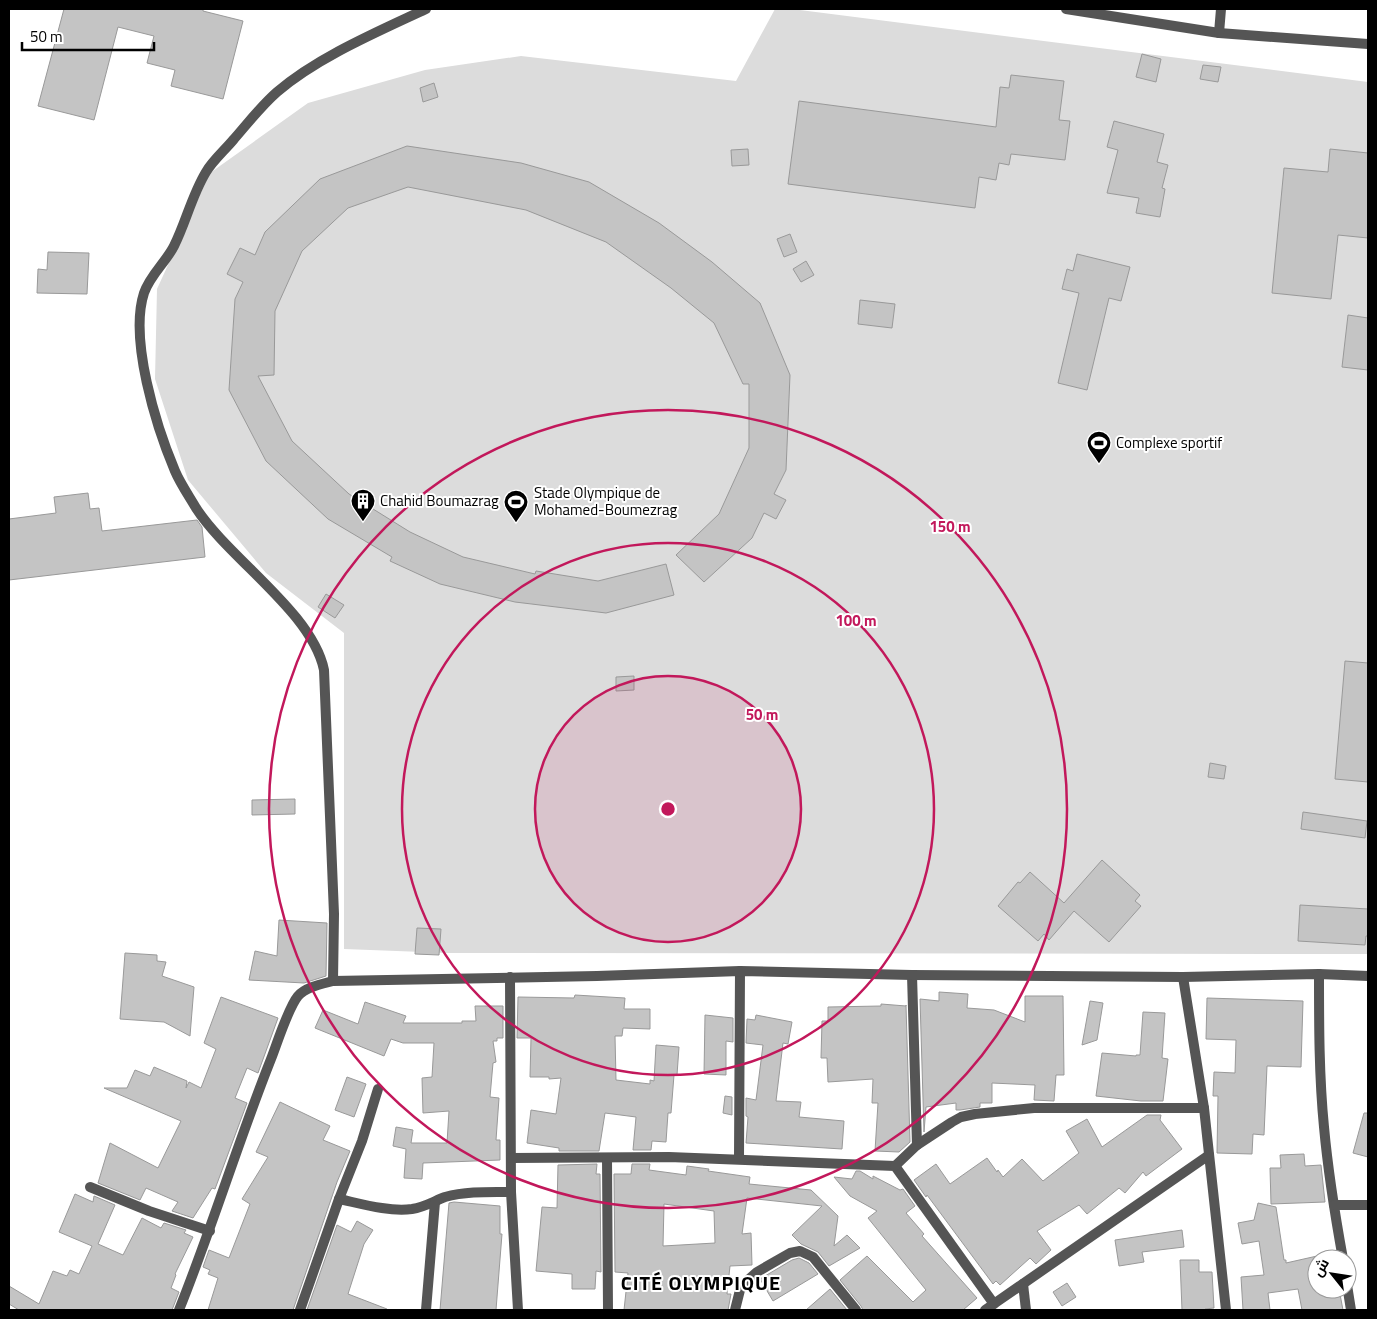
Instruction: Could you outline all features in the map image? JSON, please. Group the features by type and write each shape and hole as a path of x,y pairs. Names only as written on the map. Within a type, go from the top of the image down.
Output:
{"street":[{"path":"332,981 334,914 324,670 321,656 312,639 283,604 198,510 176,473 156,420 143,366 140,320 144,292 174,246 187,212 207,170 258,111 277,92 300,75 357,42 426,9"},
{"path":"1066,9 1218,33 1368,44"},
{"path":"1218,33 1221,9"},
{"path":"739,1158 740,971"},
{"path":"179,1310 210,1231 259,1089 291,1010 298,996 305,990 332,981 740,971 912,975 1183,976 1318,974 1368,976"},
{"path":"1318,974 1322,1100 1334,1205 1341,1249"},
{"path":"912,975 916,1145"},
{"path":"1183,976 1204,1108 1226,1310"},
{"path":"510,977 511,1192 518,1310"},
{"path":"300,1310 339,1199 362,1141 378,1089"},
{"path":"511,1158 739,1158 894,1166 916,1145 961,1117 975,1114 1034,1108 1204,1108"},
{"path":"985,1310 1209,1155"},
{"path":"607,1158 608,1310"},
{"path":"894,1166 994,1304"},
{"path":"90,1187 149,1211 210,1231"},
{"path":"339,1199 397,1209 412,1209 464,1193 511,1192"},
{"path":"426,1310 435,1202"},
{"path":"1334,1205 1368,1205"},
{"path":"735,1310 740,1290 748,1280 757,1272 790,1253 800,1251 813,1257 856,1310"},
{"path":"1023,1284 1026,1310"}],"shaded area":[{"name":"Complexe sportif","path":"775,9 792,9 1368,82 1368,954 449,953 344,949 344,633 266,573 188,480 155,379 157,289 210,173 308,103 425,70 521,56 736,81"}],"building":[{"path":"64,9 203,9 203,11 243,21 223,99 171,86 175,70 147,63 154,36 118,27 94,120 38,106"},
{"path":"1142,54 1161,59 1156,82 1136,77"},
{"path":"1203,65 1221,67 1218,82 1200,79"},
{"path":"1011,75 1064,81 1059,120 1070,121 1065,160 1011,154 1009,165 999,163 996,180 979,177 975,208 788,184 799,101 996,127 1000,87 1009,88"},
{"path":"434,83 438,97 423,102 420,88"},
{"path":"1114,121 1164,134 1157,162 1168,165 1162,188 1165,189 1160,217 1136,213 1139,198 1107,193 1118,150 1107,147"},
{"path":"407,146 521,163 589,182 659,223 712,262 760,303 790,375 786,470 774,494 786,500 776,519 764,513 752,538 704,582 676,555 719,514 749,448 749,384 743,384 714,323 671,288 606,242 526,210 408,187 348,208 302,251 275,311 274,375 258,376 292,441 349,494 410,532 463,557 535,574 536,571 598,581 666,564 674,595 606,613 515,602 440,584 390,561 392,557 328,519 266,461 229,390 235,299 243,282 227,274 240,248 255,255 265,232 320,179"},
{"path":"748,149 749,165 732,166 731,150"},
{"path":"1330,149 1368,153 1368,238 1338,235 1331,299 1272,293 1284,168 1328,172"},
{"path":"790,234 797,252 784,257 777,239"},
{"path":"48,252 89,253 87,294 37,293 38,269 47,270"},
{"path":"1077,254 1130,267 1121,301 1109,298 1087,390 1058,383 1079,293 1062,289 1067,269 1073,271"},
{"path":"806,261 814,275 801,282 793,269"},
{"path":"860,300 895,304 892,328 858,324"},
{"path":"1348,315 1368,318 1368,370 1342,367"},
{"path":"88,493 90,509 99,508 102,531 197,520 202,527 205,557 9,580 9,519 56,513 54,497"},
{"path":"326,594 344,605 335,618 318,607"},
{"path":"1345,661 1368,663 1368,782 1335,779"},
{"path":"634,676 634,690 616,691 616,677"},
{"path":"1210,763 1226,766 1224,779 1208,777"},
{"path":"295,799 295,814 252,815 252,800"},
{"path":"1303,812 1367,821 1365,838 1301,829"},
{"path":"1102,860 1140,895 1135,901 1141,906 1109,942 1074,911 1049,940 1044,934 1038,941 998,906 1018,882 1020,883 1030,872 1064,903"},
{"path":"1300,905 1368,909 1368,936 1366,936 1365,945 1298,941"},
{"path":"279,920 327,923 326,976 304,983 249,980 255,951 277,956"},
{"path":"417,928 441,929 439,955 415,954"},
{"path":"125,953 157,955 157,961 166,962 162,976 194,987 190,1036 164,1022 120,1019"},
{"path":"939,992 968,994 967,1008 994,1010 1025,1022 1025,996 1063,996 1064,1075 1056,1075 1054,1101 1034,1100 1035,1085 992,1083 992,1103 980,1103 980,1107 960,1110 956,1110 956,1103 926,1107 924,1132 920,999 939,1001"},
{"path":"575,995 625,998 624,1009 650,1009 650,1029 623,1028 622,1036 615,1036 616,1080 650,1084 650,1080 654,1081 656,1045 679,1047 677,1075 674,1075 671,1113 668,1113 666,1142 652,1141 651,1150 633,1150 636,1117 605,1113 599,1151 559,1151 559,1148 527,1143 531,1110 556,1114 561,1078 530,1077 531,1038 517,1038 518,997 574,998"},
{"path":"221,997 278,1018 258,1073 247,1068 235,1098 247,1103 215,1189 212,1188 193,1218 172,1211 178,1202 146,1188 140,1200 98,1183 110,1143 158,1168 181,1121 104,1088 127,1088 135,1070 150,1076 154,1067 187,1081 186,1088 189,1082 201,1088 216,1049 204,1043"},
{"path":"1207,998 1303,1001 1301,1067 1267,1066 1264,1135 1253,1134 1252,1154 1217,1153 1218,1096 1213,1096 1214,1072 1235,1073 1236,1040 1206,1039"},
{"path":"1090,1001 1103,1003 1097,1040 1082,1045"},
{"path":"365,1002 406,1016 403,1023 462,1023 462,1021 476,1021 475,1006 503,1006 503,1038 497,1038 497,1041 493,1041 496,1062 493,1063 490,1097 499,1098 496,1140 500,1140 500,1160 423,1163 422,1179 404,1178 406,1149 393,1146 396,1127 413,1130 411,1143 447,1143 449,1111 423,1113 422,1078 432,1077 434,1043 403,1043 391,1039 384,1056 315,1028 323,1010 358,1024"},
{"path":"881,1004 906,1005 910,1142 899,1152 875,1151 878,1103 872,1103 873,1079 828,1082 827,1058 821,1058 822,1021 828,1021 828,1007 881,1006"},
{"path":"1143,1012 1165,1013 1162,1058 1168,1059 1163,1101 1141,1101 1096,1096 1102,1053 1140,1055"},
{"path":"705,1015 733,1018 733,1042 726,1041 726,1075 704,1074"},
{"path":"756,1015 792,1022 788,1044 783,1043 776,1101 801,1102 799,1117 844,1121 842,1149 746,1143 748,1117 746,1116 746,1098 756,1100 763,1045 746,1043 747,1019 755,1020"},
{"path":"347,1077 366,1084 354,1117 335,1110"},
{"path":"725,1096 732,1097 732,1115 723,1113"},
{"path":"280,1102 330,1126 323,1140 350,1151 337,1182 293,1310 208,1310 218,1278 208,1274 210,1270 203,1267 209,1250 229,1258 250,1204 242,1199 268,1157 256,1152"},
{"path":"1364,1113 1368,1113 1368,1157 1353,1153"},
{"path":"1147,1115 1161,1115 1160,1120 1182,1149 1146,1176 1143,1172 1125,1193 1119,1188 1087,1214 1079,1205 1037,1231 1051,1250 1036,1264 1030,1258 1000,1285 996,1281 993,1284 914,1180 936,1164 950,1184 987,1158 1003,1177 1022,1159 1043,1181 1079,1153 1066,1131 1087,1119 1102,1147"},
{"path":"1304,1154 1305,1166 1321,1165 1325,1202 1271,1204 1270,1168 1281,1168 1280,1155"},
{"path":"597,1164 596,1174 600,1174 601,1272 596,1271 595,1289 572,1289 572,1274 536,1271 542,1207 557,1208 558,1165"},
{"path":"632,1164 650,1164 649,1170 686,1175 687,1166 750,1177 749,1184 811,1190 838,1216 834,1246 847,1235 860,1248 829,1266 818,1252 801,1244 792,1235 822,1206 747,1198 742,1234 751,1233 752,1265 730,1266 727,1294 731,1294 728,1310 624,1310 628,1273 615,1272 614,1174 631,1174","holes":["664,1204 714,1211 715,1243 663,1246"]},
{"path":"856,1171 860,1171 873,1179 873,1176 900,1190 903,1189 915,1206 906,1213 924,1234 922,1236 977,1298 963,1310 863,1310 840,1280 867,1256 913,1302 926,1290 868,1218 877,1211 850,1196 834,1177 852,1179"},
{"path":"75,1194 93,1202 94,1196 115,1205 98,1244 123,1255 142,1218 161,1228 164,1223 186,1230 184,1233 193,1237 175,1274 171,1288 179,1292 172,1310 19,1310 9,1304 9,1286 39,1304 53,1271 67,1276 70,1270 79,1274 92,1246 59,1232"},
{"path":"449,1203 500,1206 500,1234 502,1234 496,1310 440,1310"},
{"path":"1258,1203 1276,1207 1284,1260 1286,1260 1286,1263 1307,1258 1307,1299 1341,1299 1343,1310 1302,1310 1298,1289 1268,1293 1270,1310 1243,1310 1241,1277 1264,1275 1259,1241 1242,1244 1238,1223 1254,1220"},
{"path":"357,1221 373,1230 364,1244 348,1294 387,1309 307,1310 337,1225 351,1232"},
{"path":"1182,1230 1184,1247 1142,1252 1144,1262 1119,1266 1115,1240"},
{"path":"799,1258 809,1263 818,1274 773,1301 760,1279 792,1260"},
{"path":"1180,1260 1199,1260 1199,1272 1212,1272 1214,1308 1182,1310"},
{"path":"1067,1283 1076,1297 1062,1306 1053,1292"},
{"path":"830,1289 847,1310 806,1310"}],"place":[{"name":"Complexe sportif","path":"1099,464"},
{"name":"Chahid Boumazrag","path":"363,522"},
{"name":"Stade Olympique de Mohamed-Boumezrag","path":"516,523"}],"district":[{"name":"CITÉ OLYMPIQUE","path":"701,1283"}]}
